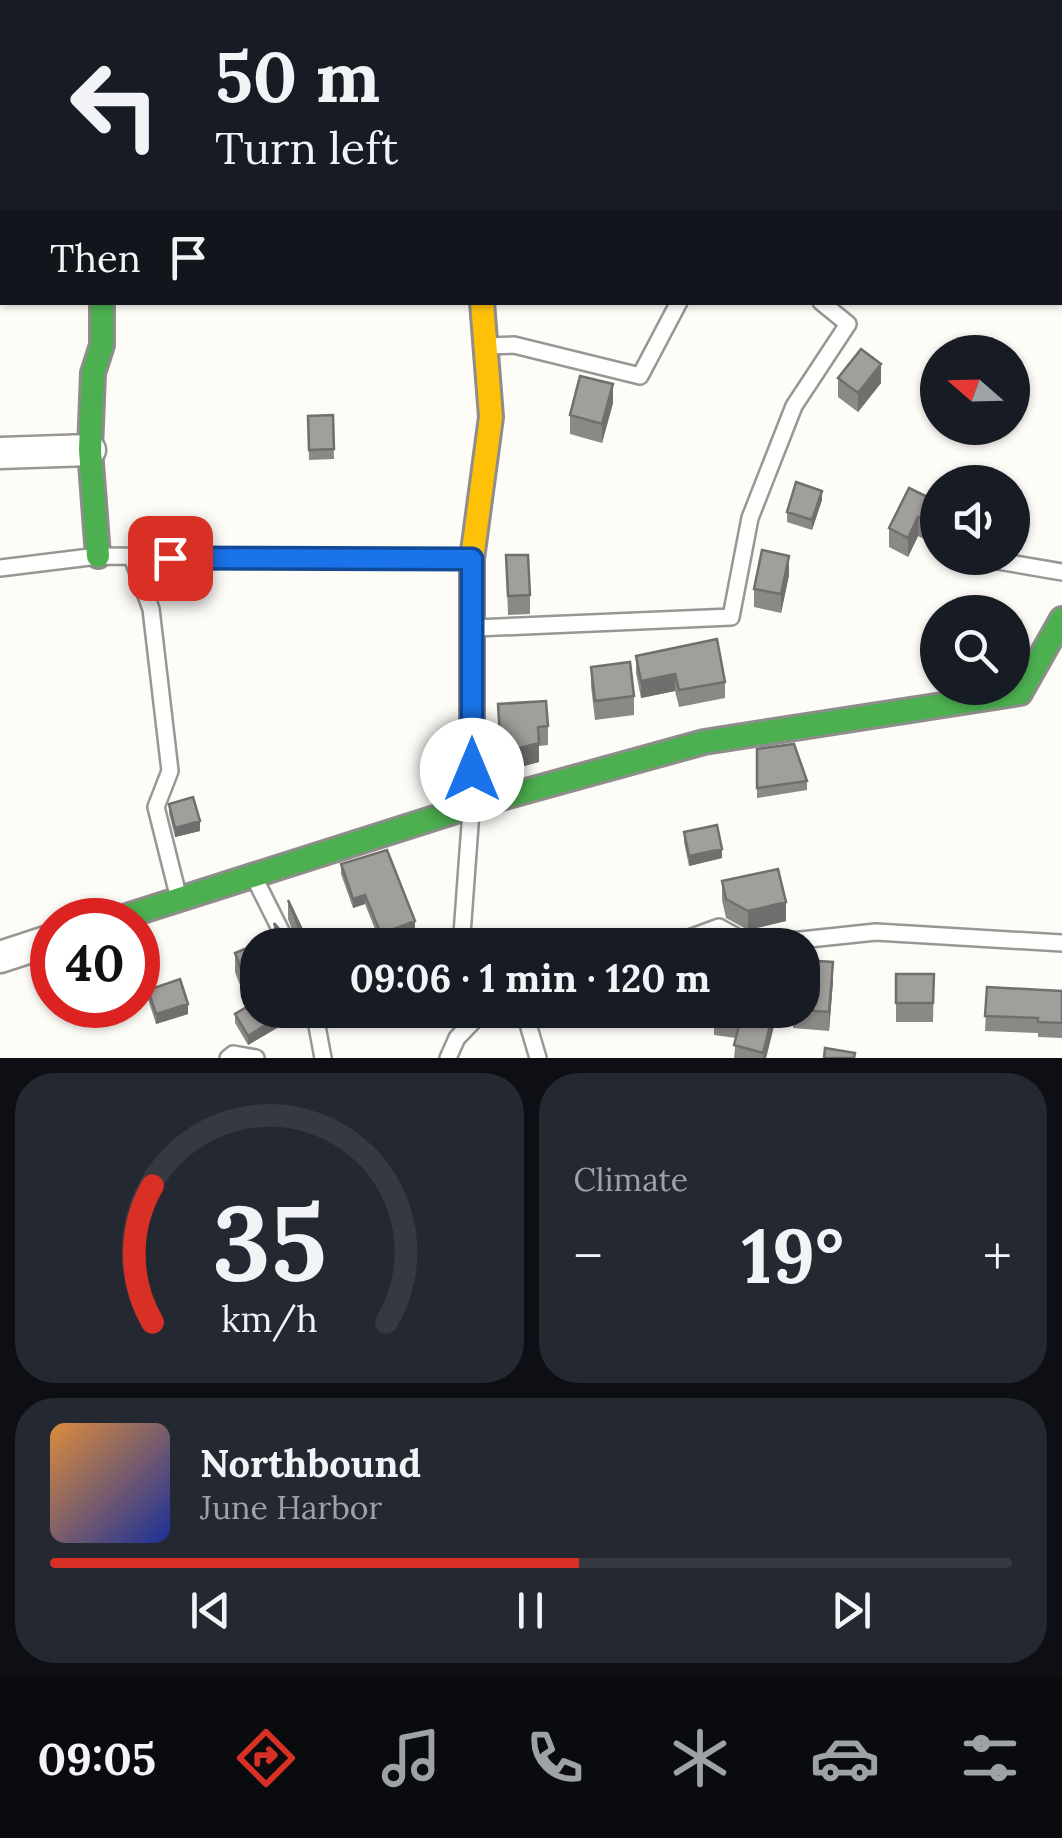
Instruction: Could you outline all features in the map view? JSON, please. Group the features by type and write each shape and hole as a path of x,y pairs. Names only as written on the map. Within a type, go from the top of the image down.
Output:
{"street":[{"path":"98,556 90,450 93,373 102,345 102,305"},
{"path":"472,806 472,559 491,416 482,305"},
{"path":"0,454 90,450"},
{"path":"160,905 472,806 704,742 1020,693 1062,620"},
{"path":"0,957 30,947"}],"lane":[{"path":"485,346 514,345 640,376 678,305"},
{"path":"472,628 732,617 750,518 794,406 848,324 825,305"},
{"path":"0,568 98,556 472,559"},
{"path":"132,558 152,609 170,771 156,806 179,899"},
{"path":"1030,566 1062,572"},
{"path":"462,928 472,806"},
{"path":"252,875 279,928"},
{"path":"820,937 876,932 1062,943"},
{"path":"317,1028 323,1058"},
{"path":"448,1058 467,1028"},
{"path":"529,1028 538,1058"},
{"path":"228,1058 233,1054 256,1058"}],"building":[{"path":"861,349 881,364 858,393 838,378"},
{"path":"580,376 613,384 602,424 570,415"},
{"path":"333,415 334,449 309,450 308,416"},
{"path":"796,482 822,491 812,520 787,512"},
{"path":"909,488 920,493 920,518 908,538 889,528"},
{"path":"762,550 789,556 781,594 754,589"},
{"path":"506,555 528,555 530,595 508,596"},
{"path":"717,639 725,682 679,690 675,674 641,681 636,656"},
{"path":"630,662 634,696 595,701 591,667"},
{"path":"546,701 548,726 538,727 539,743 501,753 498,704"},
{"path":"794,744 807,781 757,788 757,749"},
{"path":"193,797 200,821 175,828 169,804"},
{"path":"717,825 722,849 689,856 684,832"},
{"path":"387,850 415,921 397,928 379,928 365,895 353,899 341,864"},
{"path":"778,869 786,902 748,911 726,899 722,881"},
{"path":"820,961 833,962 829,1012 820,1011"},
{"path":"896,974 934,974 933,1003 896,1003"},
{"path":"180,979 188,1004 160,1013 160,986"},
{"path":"987,987 1062,991 1062,1023 985,1016"},
{"path":"243,1028 261,1028 248,1036"},
{"path":"738,1028 769,1028 763,1053 734,1045"},
{"path":"825,1048 855,1053 854,1058 824,1058"}],"traffic: fast":[{"path":"98,556 90,450 93,373 102,345 102,305"},
{"path":"160,905 472,806 704,742 1020,693 1062,619"}],"traffic: slow":[{"path":"472,806 472,559 491,417 482,305"}],"route":[{"path":"170,558 472,559 472,770"}]}
